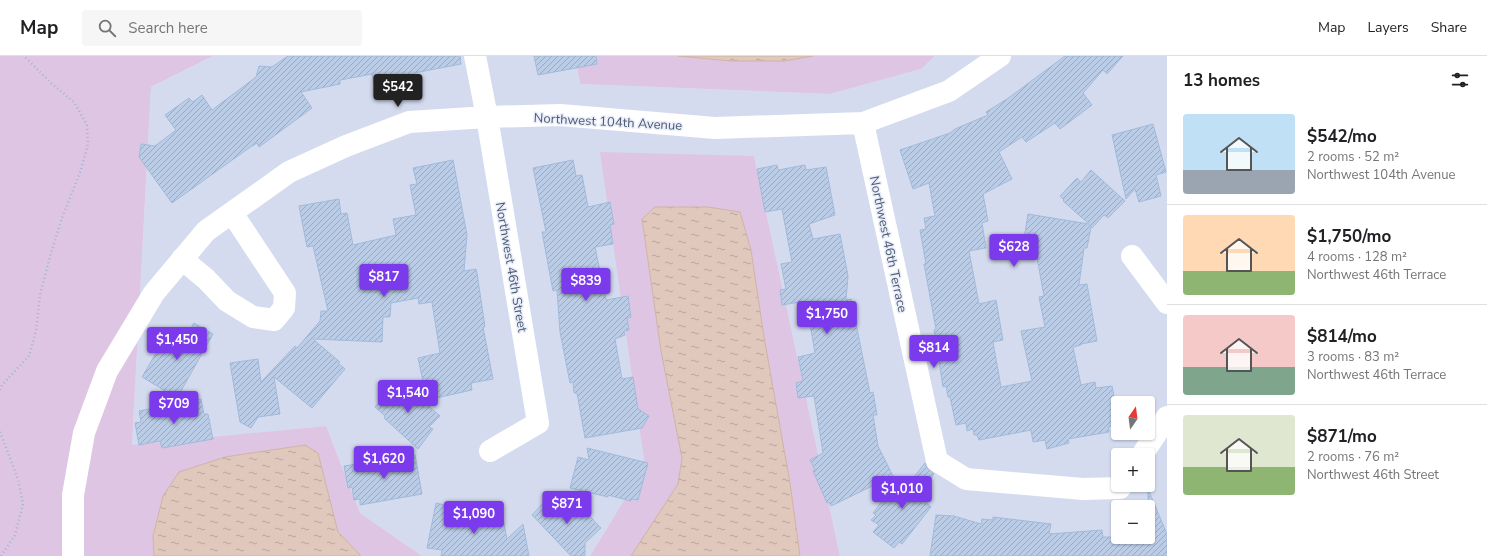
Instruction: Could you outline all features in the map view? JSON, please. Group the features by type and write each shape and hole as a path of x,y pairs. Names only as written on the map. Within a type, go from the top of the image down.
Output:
{"street":[{"name":"Northwest 46th Street","path":"475,56 487,117 538,423 490,451"},
{"name":"Northwest 104th Avenue","path":"73,556 73,494 84,433 107,371 154,293 206,231 289,172 346,146 409,122 487,117 560,115 715,128 863,123 949,91 1000,56"},
{"name":"Northwest 46th Terrace","path":"863,123 937,462 966,479 1083,489 1111,488"},
{"path":"182,258 206,279 227,301 253,317 274,320 284,308 286,292 232,213"},
{"path":"1132,256 1167,303"},
{"path":"1147,448 1167,417"}],"path":[{"path":"0,390 2,385 28,356 36,331 40,295 51,253 88,144 87,125 74,102 52,84 24,56"},
{"path":"0,432 18,479 23,504 15,535 1,556"}],"shaded area":[{"path":"0,56 213,56 151,87 132,445 326,426 360,513 422,556 0,556"},
{"path":"213,56 575,56 580,84 830,94 921,69 935,56 1167,56 1167,556 840,556 754,156 645,466 590,556 422,556 360,513 326,426 132,446 151,87"},
{"path":"575,56 935,56 921,69 830,94 580,84"},
{"path":"600,152 754,156 840,556 590,556 645,466"}],"water":[{"path":"678,56 813,56 785,61 731,61"},
{"path":"655,207 708,207 740,212 751,250 764,337 790,483 800,556 631,556 678,484 682,458 661,351 642,219"},
{"path":"305,445 318,453 338,532 361,556 154,556 153,536 163,496 179,472 225,457"}],"building":[{"path":"288,56 460,56 461,64 414,73 415,80 375,87 372,74 340,80 340,84 301,92 312,108 259,147 257,143 249,148 172,203 139,157 141,144 155,146 176,130 165,115 189,98 193,102 202,95 212,110 256,77 259,66 272,67"},
{"path":"534,56 596,56 597,64 538,75"},
{"path":"1065,56 1123,56 1107,74 1103,70 1083,93 1092,105 1060,129 1055,123 1026,142 1022,137 999,152 1012,179 983,194 988,221 982,223 986,248 969,251 979,304 996,300 1003,340 993,342 1001,387 1032,381 1021,331 1045,327 1039,297 1044,296 1037,258 1014,254 1017,238 1024,239 1028,214 1089,224 1063,201 1064,200 1060,196 1077,178 1081,182 1091,170 1125,201 1108,218 1104,215 1092,228 1091,227 1087,248 1084,248 1079,285 1087,284 1097,341 1073,347 1081,385 1095,382 1096,388 1112,386 1114,396 1111,396 1111,426 1108,427 1109,432 1068,439 1069,443 1047,449 1045,440 1033,442 1031,430 979,440 977,435 974,435 973,429 967,431 966,423 956,425 950,397 948,397 946,386 943,387 934,330 936,329 924,264 926,264 920,230 926,229 924,218 935,216 929,183 913,189 900,150 950,133 955,129 988,115 986,112 1007,99"},
{"path":"1153,124 1166,172 1156,175 1161,196 1139,202 1135,189 1126,199 1112,135"},
{"path":"453,160 467,235 464,271 476,269 485,327 483,327 493,379 471,383 472,390 427,400 418,358 440,353 432,302 419,304 418,298 391,303 390,317 383,317 382,342 313,339 340,362 338,363 345,369 312,408 274,377 280,414 258,417 251,428 240,422 230,363 258,359 261,382 295,346 297,348 320,321 321,311 328,311 313,246 307,247 299,206 339,199 341,214 347,213 353,245 396,235 393,219 416,215 410,185 417,184 413,168"},
{"path":"573,160 576,176 582,175 588,207 610,202 614,224 610,225 613,244 595,247 606,300 628,296 631,317 627,318 629,330 624,331 625,335 615,339 622,379 633,377 638,409 649,416 642,428 585,438 577,393 574,393 573,382 570,383 560,332 557,290 553,291 542,232 546,232 533,168"},
{"path":"777,165 778,170 805,165 806,170 826,167 835,215 809,224 813,239 840,234 848,276 846,300 851,299 870,393 873,392 877,415 873,415 878,446 893,476 831,506 829,502 827,503 813,471 815,470 810,460 823,453 814,396 798,398 796,383 803,381 798,357 815,353 806,301 782,305 780,290 786,289 781,264 792,262 782,209 765,212 757,169"},
{"path":"194,323 213,334 177,398 142,377 166,336 179,345 183,337 185,338"},
{"path":"399,380 440,416 429,427 433,429 418,449 384,418 385,416 375,407"},
{"path":"201,399 204,414 208,414 213,439 162,448 160,441 139,445 135,423 141,422 139,411"},
{"path":"587,448 648,463 638,500 631,499 631,501 608,495 608,497 570,488 578,457 589,460"},
{"path":"415,455 422,494 360,505 360,499 354,500 352,487 348,488 344,466"},
{"path":"925,463 927,468 934,474 918,496 931,507 902,544 899,542 894,548 873,532 879,525 871,520 876,515 873,513 896,483 901,493"},
{"path":"1148,492 1149,492 1153,500 1148,500"},
{"path":"569,494 601,528 585,543 585,556 571,556 532,515 545,501 553,496 565,510"},
{"path":"436,503 458,508 457,512 485,517 500,513 502,514 507,539 523,524 529,556 441,556 442,550 427,548"},
{"path":"1155,506 1167,534 1167,556 930,556 936,515 954,516 981,524 982,519 992,520 993,517 1051,524 1049,534 1102,530 1103,537 1111,537 1111,544 1155,544"}]}
